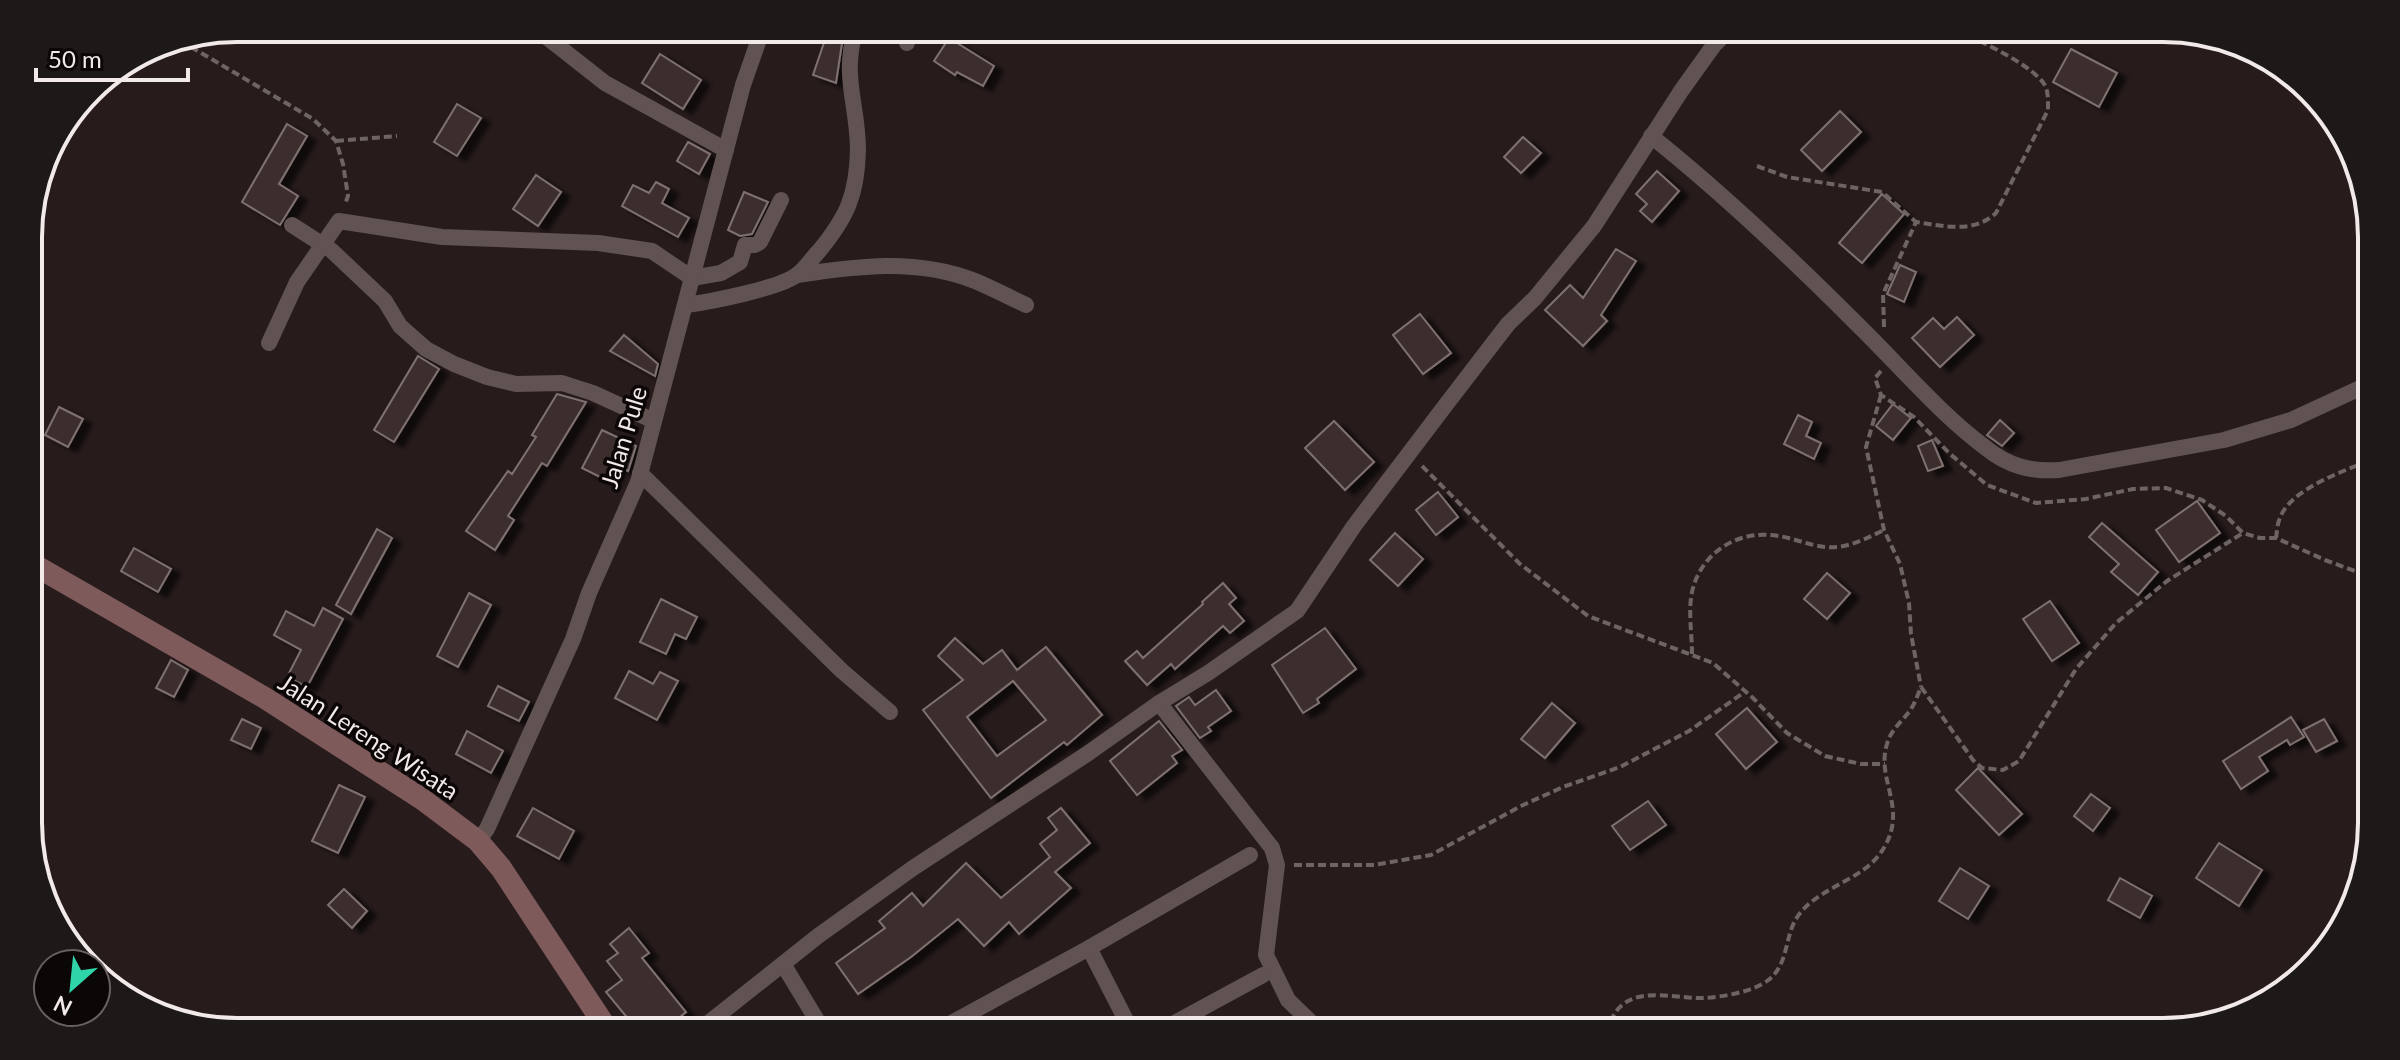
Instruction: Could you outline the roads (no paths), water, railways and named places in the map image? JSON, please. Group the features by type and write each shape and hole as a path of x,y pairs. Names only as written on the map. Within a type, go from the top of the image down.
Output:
{"main road":[{"name":"Jalan Lereng Wisata","path":"42,569 265,698 422,799 478,841 501,868 600,1018"}],"street":[{"path":"553,42 605,83 726,150"},
{"name":"Jalan Pule","path":"478,841 487,829 527,745 640,473 743,85 758,42"},
{"path":"797,275 844,218 855,186 858,148 849,71 851,42"},
{"path":"715,1018 913,868 1297,611 1354,526 1508,324 1535,298 1594,226 1651,136 1717,42"},
{"path":"1651,136 1742,211 1987,449 2016,466 2038,472 2059,470 2224,440 2291,420 2358,389"},
{"path":"269,343 297,282 339,221 442,237 598,243 652,251 692,278 721,273 740,262 745,245 760,242 781,200"},
{"path":"292,225 322,245 385,301 400,326 426,349 487,377 516,384 562,383 593,393 654,421"},
{"path":"686,305 757,289 797,275 873,265 916,267 973,280 1026,305"},
{"path":"640,473 842,671 890,712"},
{"path":"1159,703 1272,848 1277,865 1266,955 1288,1000 1307,1018"},
{"path":"961,1018 1250,855"},
{"path":"1089,948 1125,1018"},
{"path":"783,964 816,1018"},
{"path":"1184,1018 1263,975"}]}
